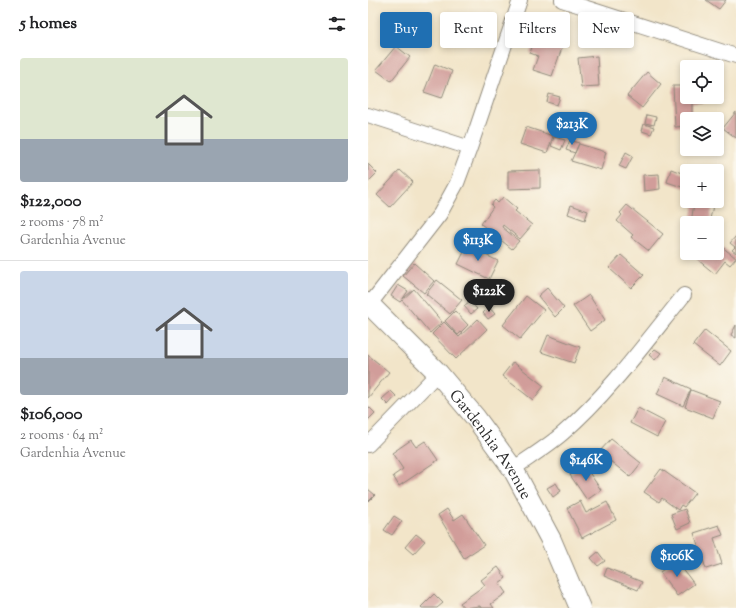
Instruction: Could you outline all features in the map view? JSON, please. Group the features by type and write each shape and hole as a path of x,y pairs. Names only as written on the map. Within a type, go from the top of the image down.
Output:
{"main road":[{"name":"Gardenhia Avenue","path":"369,303 438,373 475,417 513,469 551,540 580,608"}],"street":[{"path":"369,303 440,214 457,183 520,0"},
{"path":"562,0 736,56"},
{"path":"368,116 470,148"},
{"path":"513,469 562,434 586,410 684,295"},
{"path":"368,445 438,373"}],"building":[{"path":"706,0 726,0 719,9"},
{"path":"394,48 399,48 410,57 391,81 376,70"},
{"path":"532,48 562,48 552,76 533,70 538,56 530,53"},
{"path":"597,56 599,86 581,87 578,58"},
{"path":"435,64 452,71 442,98 424,92"},
{"path":"647,72 661,84 642,108 627,96"},
{"path":"673,86 680,86 680,104 692,104 692,112 680,112 680,127 675,127"},
{"path":"549,94 560,97 557,105 547,102"},
{"path":"736,112 736,138 724,129"},
{"path":"647,115 656,117 654,125 645,123"},
{"path":"644,124 654,127 651,134 642,131"},
{"path":"526,127 553,136 547,153 520,144"},
{"path":"564,128 573,130 570,138 562,136"},
{"path":"554,137 565,140 561,150 551,146"},
{"path":"570,140 579,143 575,153 566,150"},
{"path":"579,144 606,152 601,170 571,161"},
{"path":"626,152 633,156 626,169 619,166"},
{"path":"368,164 377,173 368,182"},
{"path":"671,169 680,172 680,186 667,182"},
{"path":"400,170 413,182 390,207 377,195"},
{"path":"540,170 540,188 508,189 508,171"},
{"path":"659,174 660,189 644,191 643,175"},
{"path":"503,197 517,209 515,211 532,225 520,239 503,225 502,227 519,241 512,249 481,224 493,207 491,205 495,200 498,203"},
{"path":"571,205 588,211 585,220 568,214"},
{"path":"627,205 663,234 649,251 631,237 633,235 617,221 622,215 620,213"},
{"path":"693,208 713,208 711,216 692,216"},
{"path":"736,236 736,253 732,250 735,247 730,243"},
{"path":"467,246 498,261 489,279 458,264"},
{"path":"724,248 736,258 730,265 725,261 715,274 698,260 724,260"},
{"path":"621,255 644,275 631,288 609,268"},
{"path":"414,263 434,281 424,293 403,276"},
{"path":"437,280 462,300 450,314 426,294"},
{"path":"398,285 408,291 400,302 391,296"},
{"path":"547,288 564,308 555,317 538,296"},
{"path":"414,289 442,322 430,333 402,300"},
{"path":"589,295 605,320 590,331 573,306"},
{"path":"526,296 544,310 520,339 503,325"},
{"path":"470,301 477,309 471,314 464,306"},
{"path":"489,307 495,314 488,319 483,313"},
{"path":"455,311 468,325 458,335 445,321"},
{"path":"478,319 487,329 456,359 432,334 444,322 459,337"},
{"path":"736,325 736,338 731,335"},
{"path":"705,330 731,351 720,366 693,345"},
{"path":"548,335 580,347 574,363 541,352"},
{"path":"655,349 661,353 655,360 649,355"},
{"path":"368,355 389,372 368,398"},
{"path":"513,362 544,386 533,400 502,376"},
{"path":"665,377 691,389 683,406 657,394"},
{"path":"691,390 720,401 713,418 685,407"},
{"path":"391,391 396,396 388,405 382,399"},
{"path":"368,406 375,413 368,420"},
{"path":"638,408 665,422 657,437 630,423"},
{"path":"611,439 641,463 630,477 599,452"},
{"path":"411,440 416,447 425,441 438,460 399,486 393,476 403,469 392,453"},
{"path":"584,465 601,490 587,500 570,475"},
{"path":"661,469 695,493 684,507 681,505 678,510 662,498 659,502 644,492"},
{"path":"556,483 561,491 553,497 547,488"},
{"path":"368,489 375,495 368,502"},
{"path":"580,501 586,513 607,502 616,520 582,538 567,508"},
{"path":"447,509 454,520 463,514 484,545 464,558 438,515"},
{"path":"685,509 690,523 677,529 671,514"},
{"path":"394,516 402,521 392,535 384,530"},
{"path":"719,525 723,535 714,538 722,564 706,569 694,533"},
{"path":"416,534 425,541 413,554 405,547"},
{"path":"598,552 605,561 598,566 591,558"},
{"path":"676,560 694,584 677,596 660,572"},
{"path":"498,567 506,578 499,583 506,593 491,604 494,608 481,608 480,606 464,608 460,603 485,585 481,580"},
{"path":"607,568 642,582 638,590 604,576"},
{"path":"434,594 443,603 437,608 422,608 421,607"}]}
